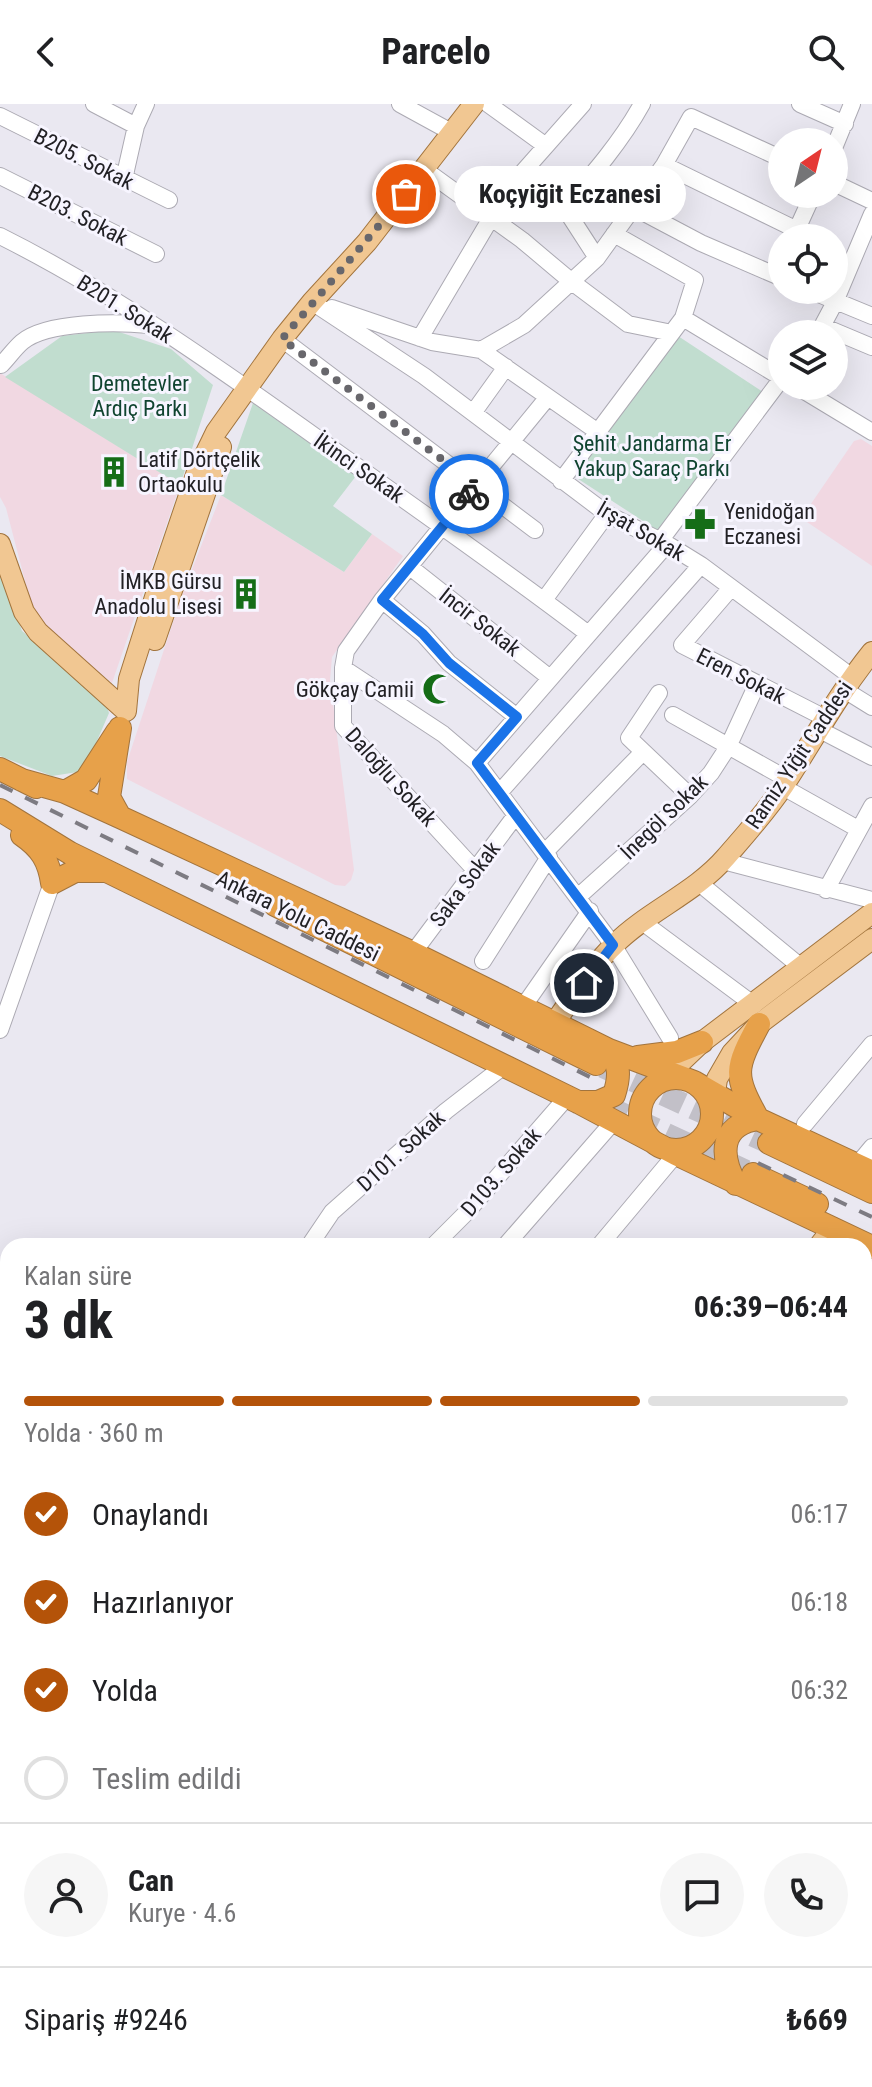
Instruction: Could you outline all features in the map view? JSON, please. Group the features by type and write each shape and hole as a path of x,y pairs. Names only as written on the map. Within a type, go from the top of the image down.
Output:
{"highway":[{"path":"65,792 86,780 123,720"},
{"path":"120,817 109,797 123,720"},
{"name":"Ankara Yolu Caddesi","path":"0,769 602,1057"},
{"path":"22,780 65,792 555,1022 602,1057 618,1063 620,1078 614,1095 598,1102 576,1098"},
{"path":"0,810 107,872 504,1066 576,1098 668,1150 872,1230"},
{"name":"Ankara Yolu Caddesi","path":"0,810 576,1098"},
{"path":"0,823 24,835 38,847 46,858 52,883 75,871 107,872"},
{"path":"756,1015 739,1070 740,1084 758,1119"},
{"path":"602,1057 631,1058 677,1052 702,1042"},
{"path":"631,1058 666,1076 694,1082 714,1103 758,1119 864,1168"},
{"path":"666,1076 646,1093 640,1112 644,1132 668,1150"},
{"path":"668,1150 691,1147 707,1133 714,1103"},
{"path":"758,1119 744,1121 733,1132 725,1147 725,1164 745,1179 854,1238"},
{"path":"769,1143 872,1192"}],"main road":[{"path":"123,720 129,679 168,578 198,469 216,432 282,339 367,242 474,104"},
{"path":"0,544 24,612 38,632 123,720"},
{"name":"Ramiz Yiğit Caddesi","path":"555,1022 613,945 723,861 785,783 848,683 872,652"},
{"path":"714,1103 717,1079 756,1015 801,967 872,913"},
{"path":"666,1076 702,1042 756,1015 872,939"},
{"path":"825,1238 833,1228"}],"street":[{"path":"94,104 136,126"},
{"path":"124,179 136,126 146,104"},
{"path":"400,104 453,133"},
{"path":"488,104 546,146"},
{"path":"583,104 522,173 564,207 597,258"},
{"path":"564,207 599,168 642,104"},
{"path":"800,104 845,124"},
{"path":"843,128 852,104"},
{"name":"B205. Sokak","path":"0,116 169,200"},
{"path":"481,350 524,325 597,258 664,165 691,117 768,153"},
{"path":"664,165 776,224"},
{"path":"425,170 628,324 672,333"},
{"name":"B203. Sokak","path":"0,176 156,254"},
{"path":"848,190 872,201"},
{"path":"633,207 701,243 768,268"},
{"path":"848,279 866,246 872,214"},
{"path":"420,338 491,218"},
{"path":"561,481 683,318 695,280 614,234"},
{"name":"B201. Sokak","path":"0,236 44,258 155,326 241,396"},
{"path":"312,302 420,338 481,350 598,432"},
{"name":"İrşat Sokak","path":"312,302 424,376 607,514 701,565 848,683 872,707"},
{"path":"840,304 872,316"},
{"path":"477,763 663,542 782,378 683,318"},
{"path":"1,365 24,340 57,329 114,321 155,326"},
{"path":"282,339 535,530"},
{"path":"848,339 872,347"},
{"path":"473,413 506,367"},
{"name":"İkinci Sokak","path":"241,396 442,527 587,633"},
{"path":"548,397 382,600 346,651 343,668 443,734 477,763 590,911 670,1038"},
{"path":"819,400 872,432"},
{"path":"544,600 607,514"},
{"path":"500,792 701,565"},
{"name":"İncir Sokak","path":"410,567 550,678"},
{"name":"Eren Sokak","path":"731,588 682,645 757,684 872,757"},
{"path":"382,600 423,634 449,663 517,717"},
{"name":"Daloğlu Sokak","path":"343,668 343,726 476,871"},
{"name":"İnegöl Sokak","path":"579,896 690,796 711,773 728,747 757,684"},
{"path":"659,693 629,738 690,796"},
{"path":"673,715 858,829"},
{"path":"483,961 547,855 643,752"},
{"path":"826,890 872,806"},
{"name":"Saka Sokak","path":"413,953 516,815"},
{"path":"723,861 872,900"},
{"path":"698,882 801,967"},
{"path":"0,1030 52,883"},
{"path":"523,1007 590,911"},
{"path":"641,921 756,1015"},
{"path":"805,1124 872,1044"},
{"name":"D101. Sokak","path":"314,1238 332,1212 446,1111 504,1066"},
{"name":"D103. Sokak","path":"441,1238 576,1098"},
{"path":"512,1238 614,1121"},
{"path":"864,1168 872,1147"},
{"path":"605,1238 668,1150"}],"shaded area":[{"path":"0,373 180,485 112,683 35,619 6,508 0,497"},
{"path":"861,439 872,446 872,566 807,522 804,514 854,441"},
{"path":"221,495 344,572 372,534 403,556 332,657 330,680 354,870 345,886 335,885 127,779 127,762 182,595"}],"green space":[{"name":"Demetevler Ardıç Parkı","path":"113,330 171,349 213,385 180,485 5,377 62,336"},
{"name":"Şehit Jandarma Er Yakup Saraç Parkı","path":"678,336 763,392 660,532 572,475"},
{"path":"253,403 356,476 333,506 372,534 344,572 221,495"},
{"path":"0,564 22,631 104,698 109,713 84,771 52,776 0,756"}],"tunnel":[{"path":"603,1067 769,1143"},
{"path":"606,1106 753,1174"}],"railway":[{"path":"0,785 590,1077"},
{"path":"758,1163 872,1217"}],"way so far":[{"path":"406,194 282,339 476,485 469,494"}],"place":[{"name":"Koçyiğit Eczanesi","path":"406,194"},
{"name":"Latif Dörtçelik Ortaokulu","path":"114,472"},
{"name":"Yenidoğan Eczanesi","path":"700,524"},
{"name":"İMKB Gürsu Anadolu Lisesi","path":"246,594"},
{"name":"Gökçay Camii","path":"438,689"}],"route":[{"path":"469,494 382,600 423,634 449,663 517,717 477,763 613,945 584,983"}]}
